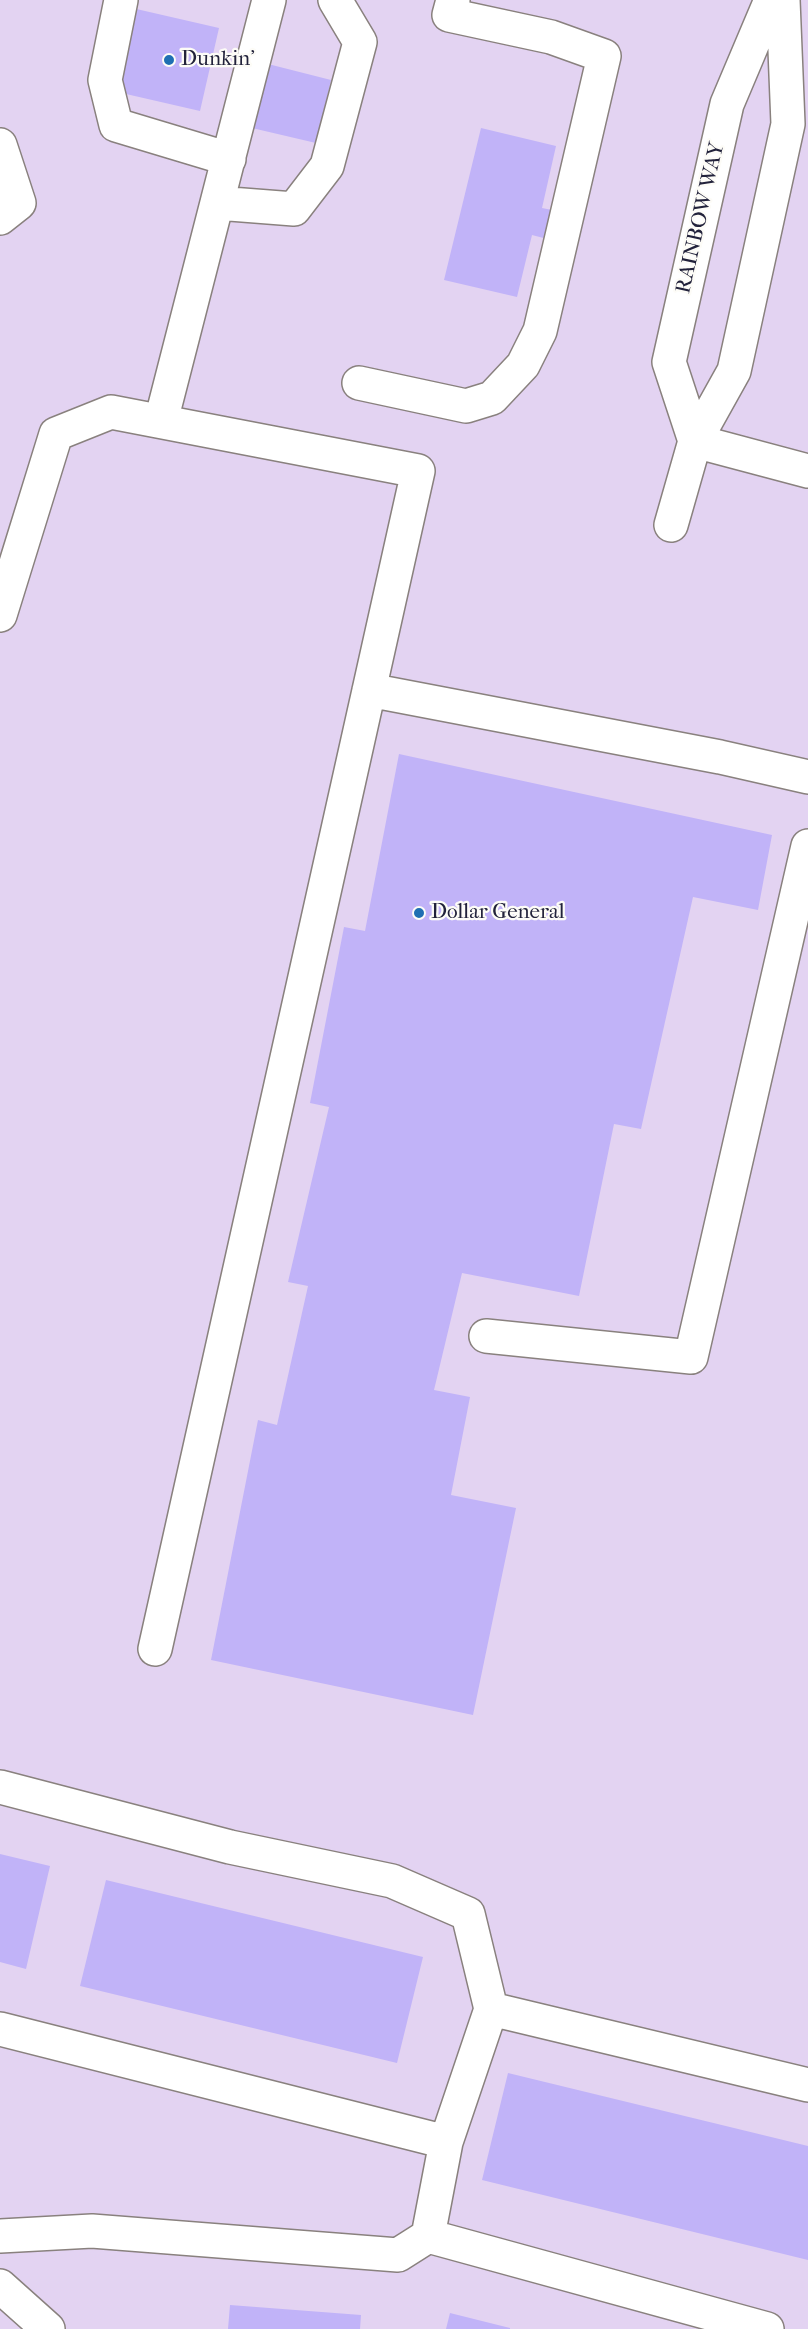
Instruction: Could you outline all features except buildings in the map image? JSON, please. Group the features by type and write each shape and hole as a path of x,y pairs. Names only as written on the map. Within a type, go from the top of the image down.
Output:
{"street":[{"path":"121,0 105,80 116,125 228,159"},
{"path":"160,422 269,0"},
{"path":"217,203 294,209 327,166 360,42 335,0"},
{"name":"RAINBOW WAY","path":"695,441 669,362 727,104 771,0"},
{"path":"671,525 695,441 734,371 788,124 783,0"},
{"path":"359,382 466,406 492,398 523,365 540,331 604,56 551,37 451,7"},
{"path":"0,145 19,202 0,218"},
{"path":"0,615 56,434 111,412 418,471 155,1649"},
{"path":"695,441 808,471"},
{"path":"369,690 708,755 808,777"},
{"path":"486,1336 691,1357 808,846"},
{"path":"0,1787 230,1847 392,1881 468,1914 491,2009 446,2142 428,2235 398,2255 92,2231 0,2236"},
{"path":"491,2009 808,2085"},
{"path":"0,2029 446,2142"},
{"path":"428,2235 767,2329"},
{"path":"0,2286 48,2329"}],"shaded area":[{"path":"0,0 808,0 808,2329 0,2329"}],"place":[{"name":"Dunkin'","path":"169,60"},
{"name":"Dollar General","path":"419,913"}]}
